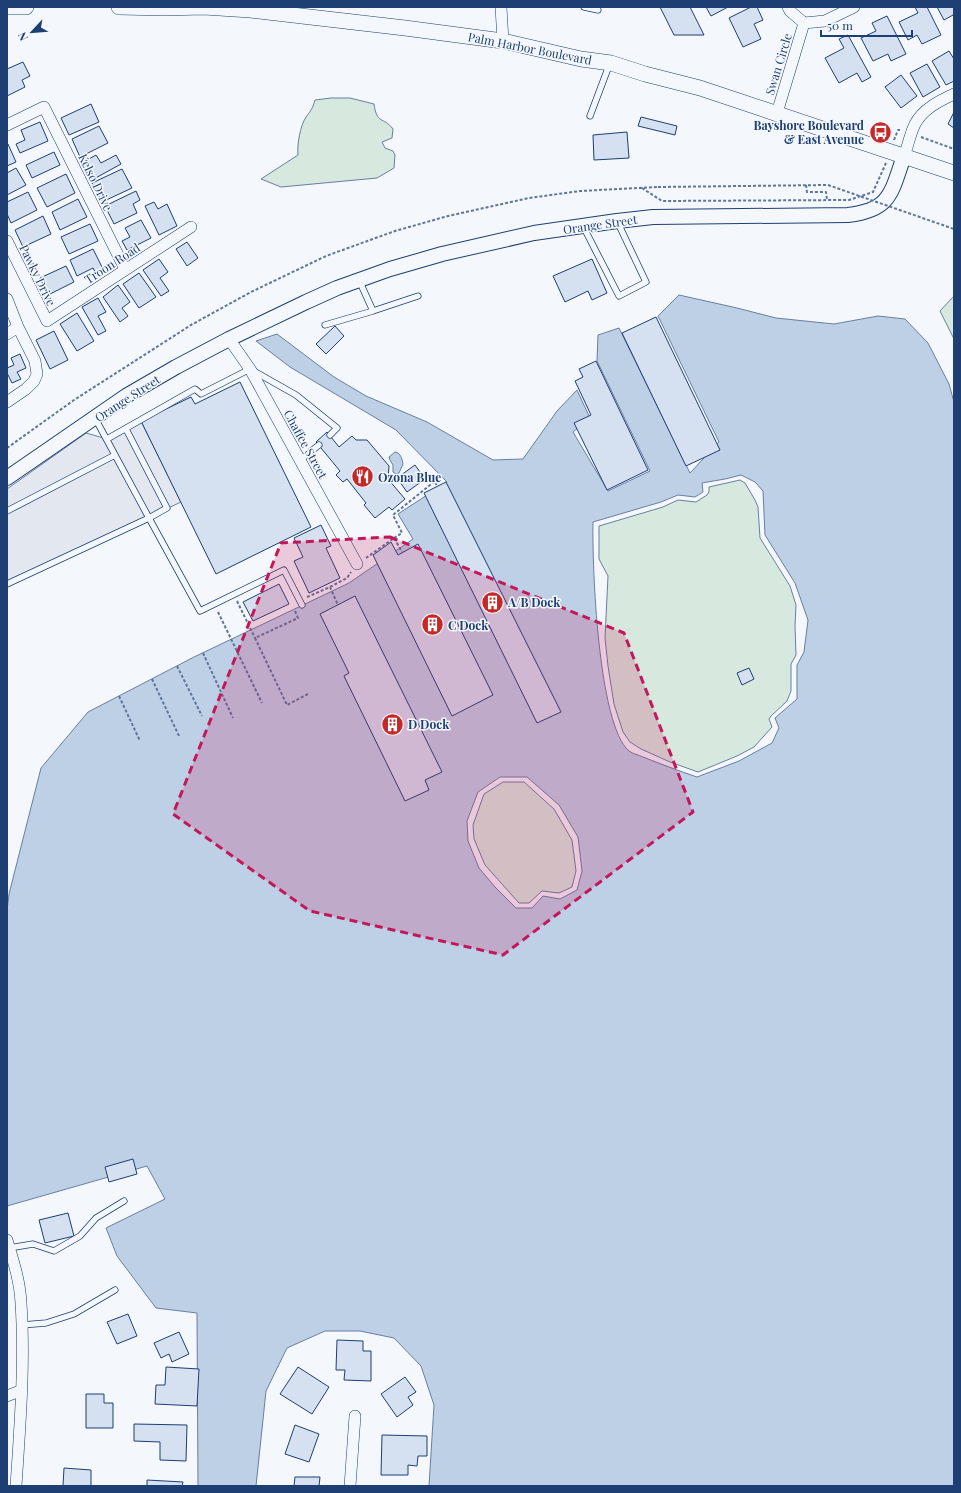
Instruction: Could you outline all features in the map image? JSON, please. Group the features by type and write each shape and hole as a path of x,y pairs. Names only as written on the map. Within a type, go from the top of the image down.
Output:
{"main road":[{"path":"7,7 26,7"},
{"name":"Palm Harbor Boulevard","path":"119,7 204,7 250,9 503,41 581,59 611,63 645,74 700,88 954,172"}],"street":[{"path":"501,7 503,41"},
{"name":"Swan Circle","path":"788,7 790,11 804,23 825,21 854,7"},
{"name":"Swan Circle","path":"777,113 804,23"},
{"path":"904,156 916,124 925,111 937,102 954,94"},
{"name":"Kelso Drive","path":"7,125 44,107 125,269"},
{"name":"Orange Street","path":"7,478 145,385 229,339 331,290 358,280 442,254 534,232 583,225 653,217 860,214 871,211 880,206 890,195 904,156"},
{"name":"Troon Road","path":"47,321 125,269 192,227"},
{"name":"Pawky Drive","path":"8,244 47,321"},
{"path":"7,299 18,327 35,361 36,374 34,381 26,389 7,402"},
{"path":"7,334 18,327"},
{"name":"Chaffee Street","path":"229,339 250,370 357,564"},
{"path":"8,1244 15,1269 21,1302 22,1390 16,1486"},
{"path":"7,1396 22,1390"},
{"path":"350,1486 355,1416"}],"lane":[{"path":"584,7 598,10"},
{"path":"590,116 611,63"},
{"path":"583,225 619,296 646,282 617,221"},
{"path":"358,280 373,312"},
{"path":"325,325 373,312 418,296"},
{"path":"107,439 195,390 201,394 250,370 296,394 337,428 330,435"},
{"path":"95,418 200,611 284,570 302,606"},
{"path":"7,584 168,508 126,429"},
{"path":"300,460 319,445"},
{"path":"7,511 115,455"},
{"path":"8,1244 33,1244 54,1251 80,1236 96,1218 124,1201"},
{"path":"21,1325 46,1323 74,1314 115,1290"}],"path":[{"path":"641,188 662,201 849,200 873,192 898,130 954,149"},
{"path":"806,185 807,192 826,192 827,200"},
{"path":"658,187 828,185 954,229"},
{"path":"394,538 402,532 393,514 435,481 437,486"},
{"path":"298,598 310,597 330,587 338,605"},
{"path":"234,595 288,704 308,694"},
{"path":"214,605 262,703"},
{"path":"255,638 298,618"},
{"path":"203,653 233,718"},
{"path":"177,666 202,716"},
{"path":"152,679 179,736"},
{"path":"119,696 140,740"}],"highlighted area":[{"path":"390,537 624,633 693,812 503,955 310,911 173,814 281,543"}],"shaded area":[{"path":"350,98 374,104 375,111 379,118 393,129 392,138 382,142 385,148 393,151 395,155 394,168 377,178 281,187 261,179 298,155 302,125 315,100"},
{"path":"954,296 954,339 940,311"},
{"path":"141,421 181,502 7,584 7,489 86,433 107,439"},
{"path":"740,480 745,483 755,500 758,507 760,538 790,586 796,605 796,655 791,664 791,691 787,701 769,719 772,727 754,747 737,756 698,772 670,762 641,749 630,742 623,732 614,704 608,666 605,638 608,576 599,559 599,526 663,507 678,500 696,502 707,495 709,492 709,487"},
{"path":"503,782 524,782 554,809 572,840 576,871 572,887 559,893 542,891 529,903 519,903 485,865 474,839 473,825 484,794"}],"water":[{"path":"679,295 776,318 834,324 878,316 905,319 928,343 949,384 954,402 954,1486 429,1486 434,1405 421,1366 394,1338 360,1331 325,1331 287,1348 266,1391 256,1486 198,1486 197,1313 156,1308 117,1256 106,1228 165,1199 147,1166 7,1206 7,910 9,894 41,768 88,712 194,657 349,583 413,539 398,514 447,482 396,430 290,367 256,341 277,334 334,377 366,396 427,422 493,460 523,459 557,411 577,390 590,418 573,432 608,491 650,471 597,361 598,335 619,328 690,473 719,442 658,316","holes":["741,475 755,482 763,491 765,535 795,583 808,620 804,652 797,665 797,699 775,718 779,728 772,743 739,761 697,777 629,751 619,735 610,710 599,643 594,572 593,522 661,502 678,495 695,497 703,492 702,483","500,777 527,777 559,805 578,837 582,871 577,890 560,899 543,896 532,908 516,908 479,868 468,841 467,821 478,792"]},
{"path":"395,452 402,458 403,464 399,473 396,474 393,472 393,465 389,457"}],"building":[{"path":"660,7 690,7 704,35 674,35"},
{"path":"706,7 728,7 711,16"},
{"path":"751,7 757,7 763,20 754,24 761,39 743,47 729,18"},
{"path":"915,7 927,7 941,35 922,44 917,35 908,40 899,22 918,13"},
{"path":"937,7 954,7 954,17 953,15 944,20"},
{"path":"887,16 906,54 891,61 888,54 873,61 861,38 876,31 872,23"},
{"path":"848,35 871,77 862,82 857,73 839,83 825,58 844,48 839,39"},
{"path":"949,51 954,59 954,81 946,85 932,61"},
{"path":"23,62 30,76 22,80 25,87 7,96 7,69"},
{"path":"927,64 940,87 923,97 910,73"},
{"path":"901,75 917,96 901,108 885,87"},
{"path":"91,104 99,122 69,135 61,118"},
{"path":"954,112 954,128 948,124"},
{"path":"641,117 677,126 675,135 638,126"},
{"path":"40,122 48,141 20,153 16,144 25,140 21,130"},
{"path":"99,126 108,143 80,157 72,139"},
{"path":"627,132 629,158 594,160 593,135"},
{"path":"8,144 16,162 7,166 7,145"},
{"path":"54,152 60,165 32,178 26,165"},
{"path":"96,155 101,163 116,155 121,164 92,180 82,163"},
{"path":"16,168 26,185 7,195 7,173"},
{"path":"122,169 132,188 102,202 92,183"},
{"path":"66,174 75,193 47,207 37,188"},
{"path":"136,191 140,200 133,204 137,213 114,224 105,206"},
{"path":"28,192 37,210 11,223 7,214 7,202"},
{"path":"78,199 87,217 60,230 52,212"},
{"path":"154,202 158,209 167,204 177,226 159,235 145,206"},
{"path":"43,216 51,234 23,247 15,230"},
{"path":"141,220 151,238 127,250 122,241 130,237 125,228"},
{"path":"90,224 98,241 69,254 61,237"},
{"path":"187,242 198,258 187,266 176,249"},
{"path":"93,249 105,273 97,276 93,268 77,276 70,260"},
{"path":"159,259 168,272 160,278 169,291 161,296 143,270"},
{"path":"592,259 607,293 592,300 588,291 565,302 553,276"},
{"path":"66,266 74,282 48,295 40,278"},
{"path":"139,273 156,297 139,308 123,284"},
{"path":"118,285 130,302 122,308 128,316 120,322 103,297"},
{"path":"98,298 106,312 98,316 106,331 98,335 82,307"},
{"path":"77,313 94,341 77,351 60,324"},
{"path":"656,317 720,450 686,466 622,333"},
{"path":"335,326 344,336 326,354 316,344"},
{"path":"54,331 68,360 50,369 36,340"},
{"path":"20,354 26,368 17,372 21,379 12,383 7,373 7,368 14,365 11,358"},
{"path":"596,361 648,470 607,490 574,423 591,415 575,381 583,377 579,369"},
{"path":"240,382 311,527 216,574 141,421 191,397 195,404"},
{"name":"Ozona Blue","path":"327,432 339,447 352,436 356,440 367,440 389,466 388,479 405,499 392,510 389,507 375,518 364,505 366,503 347,479 343,482 336,475 340,471 316,442"},
{"path":"415,465 425,479 407,492 397,478"},
{"name":"A/B Dock","path":"446,482 561,712 537,723 424,493"},
{"path":"321,525 331,546 326,548 340,578 309,593 294,561 303,557 294,538"},
{"name":"C Dock","path":"391,542 398,555 418,544 493,695 452,716 373,555"},
{"path":"279,584 289,604 253,621 243,602"},
{"name":"D Dock","path":"355,596 442,772 425,780 429,790 405,801 344,676 349,673 320,614"},
{"path":"749,668 754,679 742,685 737,673"},
{"path":"133,1159 137,1174 109,1182 105,1167"},
{"path":"68,1213 74,1236 45,1243 39,1220"},
{"path":"128,1314 137,1336 117,1344 107,1322"},
{"path":"179,1332 189,1354 172,1362 169,1354 161,1358 154,1343"},
{"path":"337,1340 363,1341 363,1351 371,1351 371,1381 344,1380 345,1370 336,1370"},
{"path":"166,1367 199,1369 197,1406 155,1404 156,1385 165,1385"},
{"path":"298,1367 329,1387 312,1414 280,1394"},
{"path":"405,1377 416,1392 408,1397 413,1405 397,1417 381,1394"},
{"path":"86,1394 104,1394 104,1403 113,1403 113,1428 86,1428"},
{"path":"134,1424 187,1425 186,1461 160,1460 160,1442 134,1441"},
{"path":"295,1425 319,1434 309,1462 285,1454"},
{"path":"382,1435 427,1436 427,1456 418,1456 417,1466 408,1465 408,1475 381,1475"},
{"path":"64,1468 91,1470 91,1486 63,1486"},
{"path":"295,1477 320,1477 319,1486 294,1486"},
{"path":"147,1480 183,1482 182,1486 147,1486"}],"place":[{"name":"Bayshore Boulevard & East Avenue","path":"880,132"},
{"name":"Ozona Blue","path":"363,477"},
{"name":"A/B Dock","path":"492,602"},
{"name":"C Dock","path":"433,625"},
{"name":"D Dock","path":"393,724"}]}
